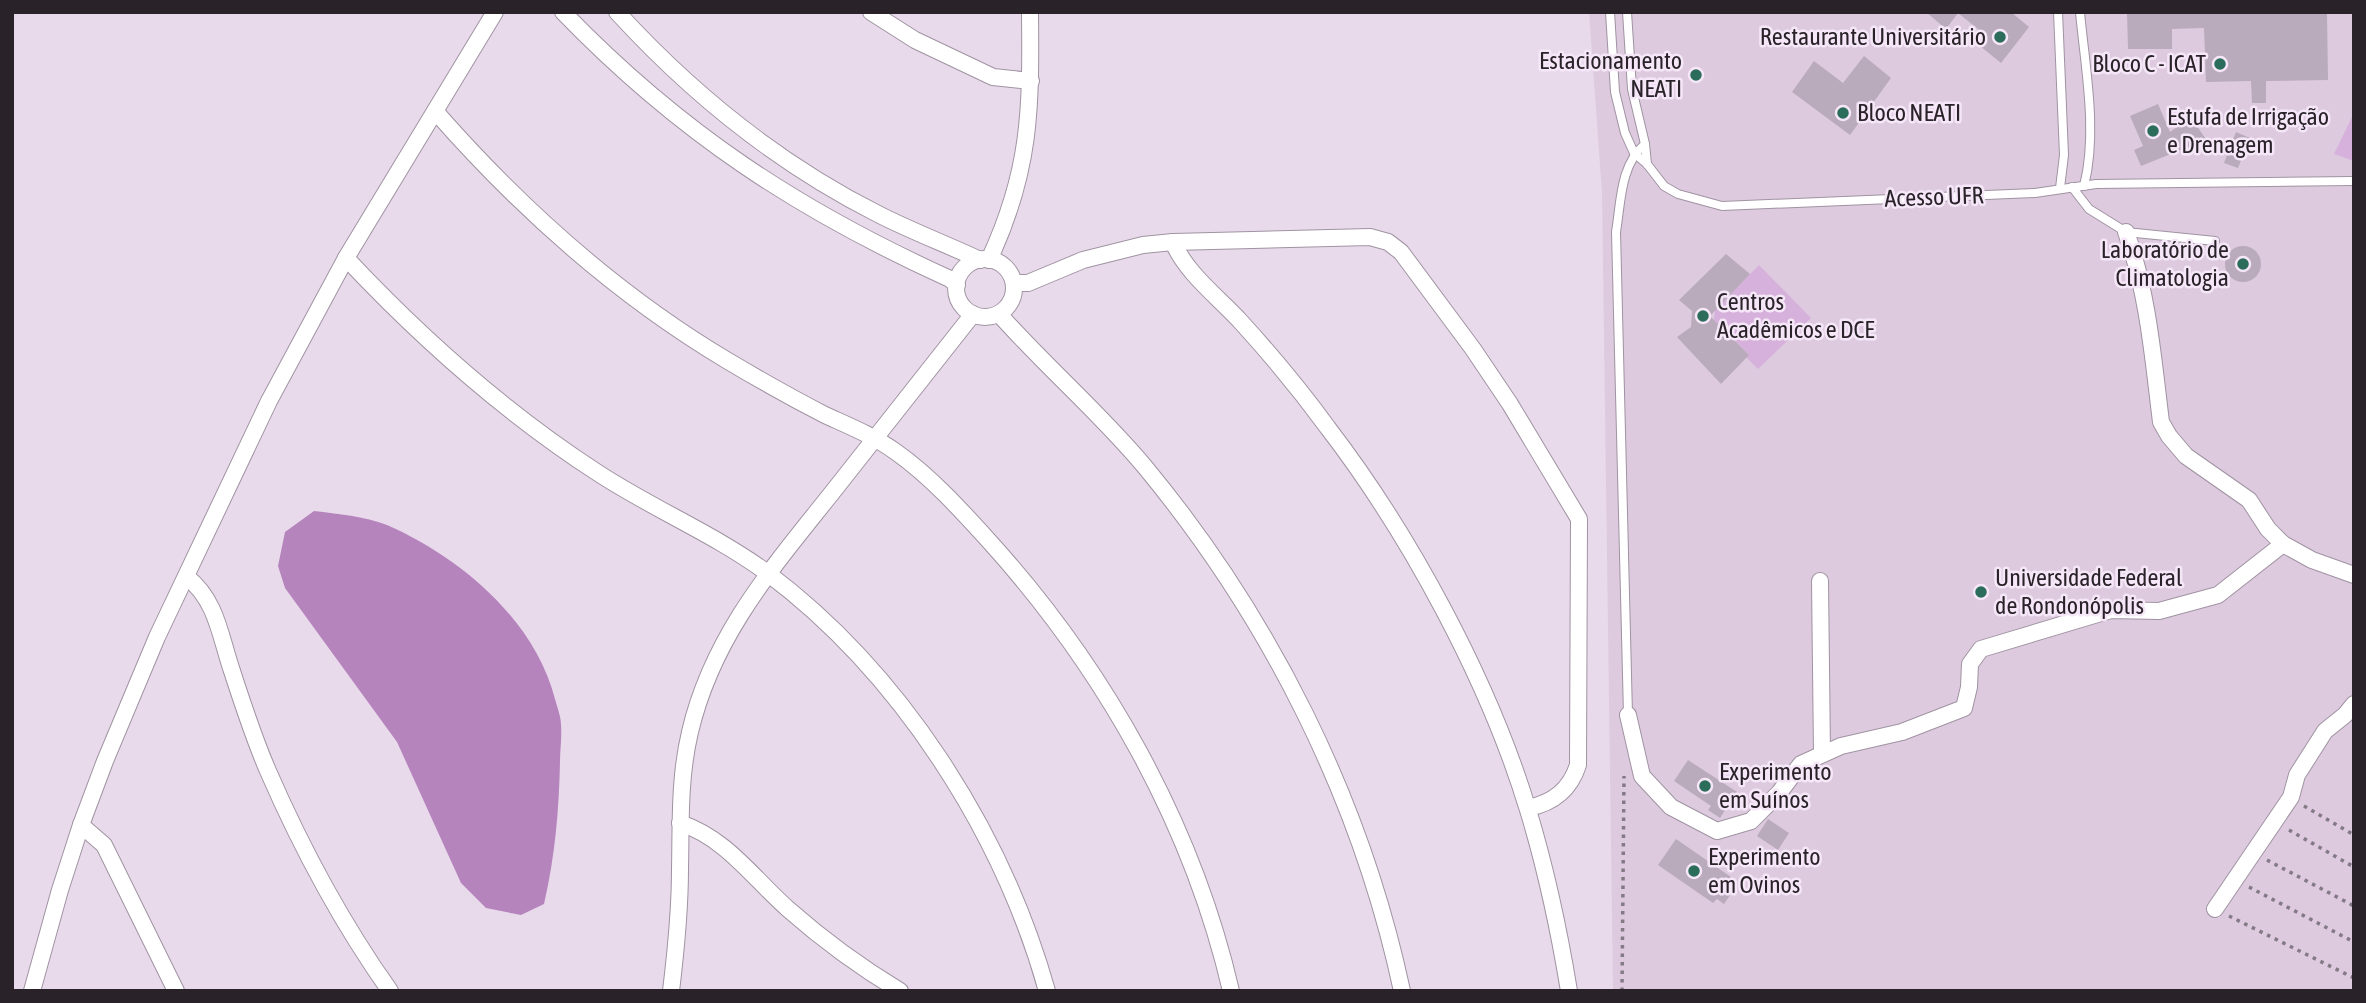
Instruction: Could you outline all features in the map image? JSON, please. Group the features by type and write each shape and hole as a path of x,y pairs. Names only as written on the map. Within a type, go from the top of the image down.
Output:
{"street":[{"path":"32,991 81,825 130,699 269,401 346,258 495,12"},
{"path":"563,12 646,91 703,138 748,170 844,228 950,279 957,285"},
{"path":"617,12 687,83 724,114 798,168 877,213 985,260 1005,268 1014,283 1012,301 999,314 991,317 973,314 960,302 957,285 965,269 985,260 1006,223 1021,173 1030,112 1030,12"},
{"path":"871,12 925,45 993,77 1031,81"},
{"path":"435,111 470,151 546,226 631,296 725,359 824,414 875,438 898,453 938,489 1011,565 1076,649 1105,692 1144,762 1178,833 1214,932 1231,991"},
{"path":"2126,232 2139,267 2161,422 2169,436 2186,456 2249,500 2268,529 2283,544 2312,560 2354,575"},
{"path":"1014,283 1028,283 1112,251 1173,242 1370,237 1388,242 1401,252 1438,300 1524,426 1578,519 1578,765 1572,781 1558,796 1549,802 1528,808"},
{"path":"1173,242 1184,263 1224,303 1297,387 1355,465 1392,521 1445,613 1505,746 1528,808 1555,917 1569,991"},
{"path":"346,258 425,340 512,413 600,474 685,524 729,546 768,574 838,636 900,705 978,821 999,862 1031,939 1047,991"},
{"path":"671,991 679,913 684,763 698,704 720,647 768,574 973,314"},
{"path":"999,314 1106,423 1144,466 1194,529 1251,616 1301,706 1348,811 1384,920 1402,991"},
{"path":"1628,715 1642,776 1671,807 1717,831 1751,821 1780,793 1801,764 1841,746 1902,732 1964,708 1969,687 1970,664 1981,649 2111,610 2159,611 2218,595 2283,544"},
{"path":"187,577 200,588 215,611 247,716 289,818 341,916 390,991"},
{"path":"1820,581 1822,754"},
{"path":"2215,909 2291,797 2297,775 2325,731 2354,704"},
{"path":"680,823 702,831 722,844 759,882 818,935 900,991"},
{"path":"81,825 104,845 176,991"}],"lane":[{"name":"Acesso UFR","path":"1610,12 1615,92 1625,132 1634,153 1647,164 1664,186 1678,194 1722,206 2035,192 2084,186 2354,181"},
{"path":"1627,12 1632,89 1647,164"},
{"path":"2057,12 2064,155 2060,188"},
{"path":"2080,12 2090,139 2090,162 2084,186"},
{"path":"1615,92 1632,89"},
{"path":"1628,715 1616,232 1625,172 1634,153 1645,144"},
{"path":"2072,187 2089,209 2126,232 2215,242"}],"path":[{"path":"1622,991 1625,765"},
{"path":"2291,797 2354,835"},
{"path":"2274,822 2354,867"},
{"path":"2253,852 2354,906"},
{"path":"2234,879 2354,942"},
{"path":"2215,909 2354,978"}],"shaded area":[{"name":"Universidade Federal de Rondonópolis","path":"1589,12 2354,12 2354,991 1613,991 1602,193"},
{"path":"2354,113 2354,161 2334,154"},
{"path":"1759,265 1811,318 1758,369 1746,357 1748,354 1714,320 1715,310"},
{"path":"314,511 378,522 414,538 467,573 491,594 531,643 545,670 561,722 556,833 544,904 521,915 486,908 461,883 397,742 285,588 278,566 285,532"}],"building":[{"name":"Restaurante Universitário","path":"1926,12 2011,12 2029,27 2001,63 1975,42 1983,33 1958,13 1946,29"},
{"path":"2127,12 2327,12 2328,80 2266,81 2266,103 2252,103 2251,81 2206,82 2204,28 2172,29 2172,49 2128,49"},
{"name":"Bloco NEATI","path":"1864,56 1891,78 1850,135 1792,92 1814,61 1843,83"},
{"name":"Estufa de Irrigação e Drenagem","path":"2158,104 2170,132 2191,117 2207,141 2191,151 2188,147 2141,166 2134,150 2143,146 2130,116"},
{"path":"2236,132 2250,138 2238,168 2224,163"},
{"name":"Laboratório de Climatologia","path":"2243,246 2256,251 2261,264 2256,277 2243,282 2230,277 2225,264 2230,251"},
{"name":"Centros Acadêmicos e DCE","path":"1726,254 1750,274 1710,316 1749,355 1721,384 1677,337 1691,327 1692,311 1679,300"},
{"name":"Experimento em Suínos","path":"1688,760 1737,792 1720,818 1708,810 1711,806 1674,781"},
{"path":"1768,819 1789,833 1778,850 1757,836"},
{"name":"Experimento em Ovinos","path":"1676,839 1731,877 1728,881 1736,886 1724,904 1717,899 1713,903 1658,865"}],"place":[{"name":"Restaurante Universitário","path":"2000,37"},
{"name":"Bloco C - ICAT","path":"2220,64"},
{"name":"Estacionamento NEATI","path":"1696,75"},
{"name":"Bloco NEATI","path":"1843,113"},
{"name":"Estufa de Irrigação e Drenagem","path":"2153,131"},
{"name":"Laboratório de Climatologia","path":"2243,264"},
{"name":"Centros Acadêmicos e DCE","path":"1703,316"},
{"name":"Universidade Federal de Rondonópolis","path":"1981,592"},
{"name":"Experimento em Suínos","path":"1705,786"},
{"name":"Experimento em Ovinos","path":"1694,871"}]}
